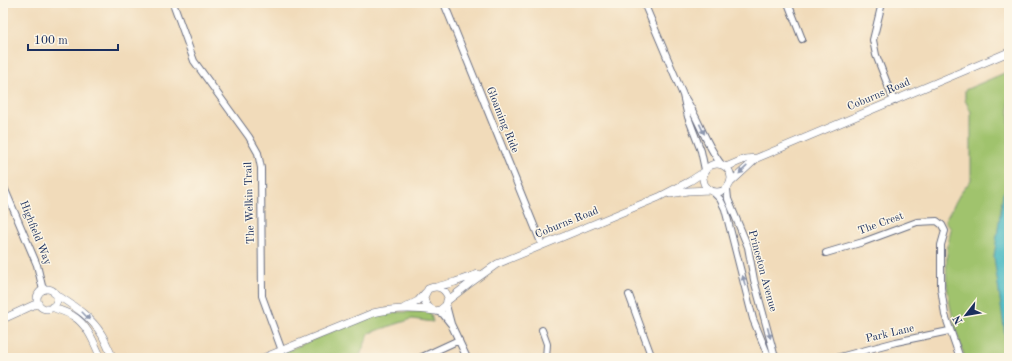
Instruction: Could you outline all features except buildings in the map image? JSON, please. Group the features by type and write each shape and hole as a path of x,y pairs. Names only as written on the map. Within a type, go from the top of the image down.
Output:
{"street":[{"name":"The Welkin Trail","path":"173,3 194,61 249,136 258,153 261,168 262,296 282,350"},
{"name":"Gloaming Ride","path":"444,3 542,245"},
{"path":"644,3 683,95 688,117 702,151 704,171 702,176 704,184 711,191 720,192 728,186 731,174 715,156 694,111 683,95"},
{"path":"788,3 802,39"},
{"path":"882,3 872,40 876,55 894,101"},
{"name":"Coburns Road","path":"724,165 745,159 757,158 1009,52"},
{"name":"Coburns Road","path":"728,186 757,158"},
{"path":"704,171 712,164 724,165"},
{"name":"Coburns Road","path":"447,303 485,272 498,264 658,197 690,181 704,171"},
{"name":"Highfield Way","path":"3,185 37,265 43,290"},
{"name":"Princeton Avenue","path":"728,186 728,199 748,247 754,280 774,354 777,358"},
{"name":"Coburns Road","path":"658,197 682,191 711,191"},
{"name":"Princeton Avenue","path":"711,191 720,199 725,209 753,319 769,358"},
{"name":"The Crest","path":"826,253 863,242 917,222 937,221 942,225 944,231 942,245 941,288 949,331"},
{"name":"Coburns Road","path":"436,287 485,272"},
{"path":"402,309 418,302 432,287 440,287 446,293 451,324"},
{"path":"54,293 56,303 52,307 45,309 42,308 38,303 37,297 43,290 49,290 54,293 80,311 93,323 101,334 113,358"},
{"path":"426,292 424,301 429,309 443,314 451,324 467,358"},
{"path":"629,295 652,358"},
{"path":"3,319 38,303"},
{"path":"263,358 373,313 388,309 440,310 447,303"},
{"path":"52,307 72,315 82,324 101,358"},
{"path":"542,330 547,344 546,358"},
{"path":"949,331 960,358"},
{"name":"Park Lane","path":"836,358 896,342 949,331"},
{"path":"420,358 459,340"}],"green space":[{"path":"1009,71 1009,358 965,358 955,326 948,295 946,263 951,229 945,221 960,194 971,180 971,112 965,100 965,90"},
{"path":"430,311 433,322 412,319 369,333 359,358 270,358 375,313"}],"water":[{"path":"1009,182 1009,358 1006,358 1004,327 994,257 1003,194"}]}
